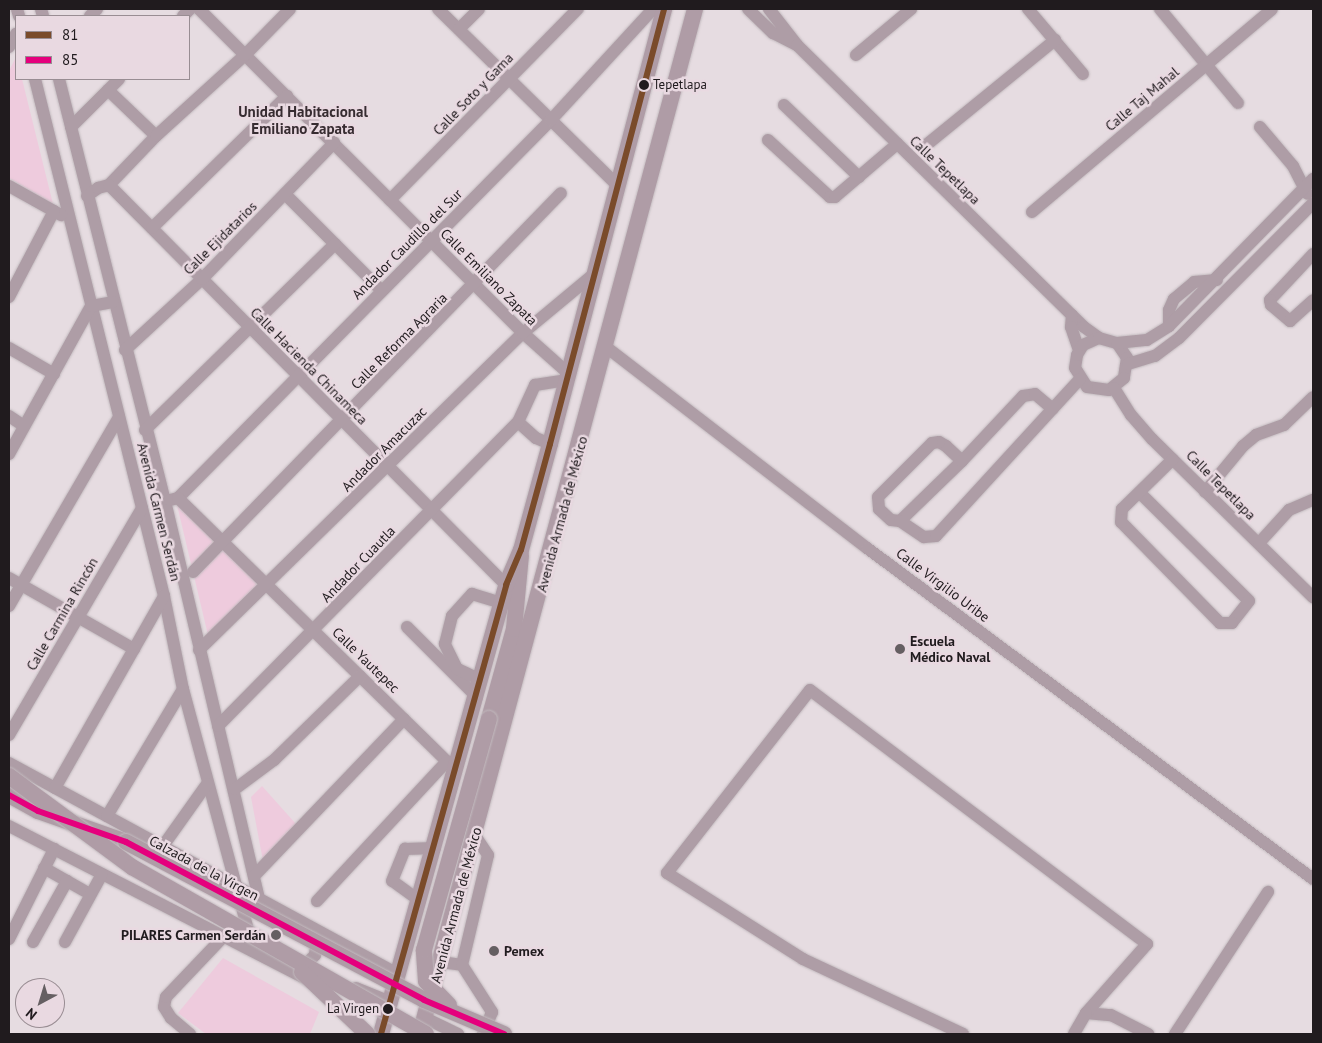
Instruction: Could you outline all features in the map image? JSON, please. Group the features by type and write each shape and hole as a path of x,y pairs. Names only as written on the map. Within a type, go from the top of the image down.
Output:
{"main road":[{"path":"381,1034 435,848 452,765 477,697 506,585 521,550 664,9"},
{"name":"Avenida Armada de México","path":"420,1034 606,347 695,9"},
{"path":"468,1018 442,1000 426,980 424,950 514,629 522,575 521,550"},
{"path":"9,776 132,867 426,1034"},
{"name":"Calzada de la Virgen","path":"9,795 38,811 126,842 311,942 424,1000 504,1034"},
{"path":"282,952 368,1034"}],"street":[{"name":"Calle Emiliano Zapata","path":"199,9 568,377"},
{"path":"87,196 98,188 109,185 156,136 245,55 290,9"},
{"path":"438,9 618,186"},
{"path":"459,29 479,9"},
{"name":"Calle Soto y Gama","path":"390,200 578,9"},
{"name":"Andador Caudillo del Sur","path":"178,498 551,120 653,9"},
{"name":"Calle Tepetlapa","path":"748,9 773,32 798,45"},
{"name":"Calle Tepetlapa","path":"769,9 798,45 897,144 1072,315 1099,338"},
{"path":"856,55 911,9"},
{"path":"1028,9 1083,74"},
{"path":"1160,9 1238,103"},
{"name":"Calle Taj Mahal","path":"1032,212 1272,9"},
{"path":"9,47 15,36"},
{"path":"925,146 1055,40"},
{"name":"Avenida Carmen Serdán","path":"35,80 164,596 183,689 208,784 238,885 254,952"},
{"name":"Avenida Carmen Serdán","path":"59,80 125,350 165,501 198,650 235,790 259,898"},
{"path":"71,127 118,80"},
{"path":"108,90 156,136"},
{"path":"152,228 287,96"},
{"path":"784,105 859,177"},
{"path":"1128,364 1168,348 1313,204 1293,166 1260,127"},
{"path":"768,140 830,197 835,197 897,144"},
{"name":"Calle Ejidatarios","path":"125,350 202,279 334,143"},
{"path":"1118,343 1125,352 1128,364 1124,378 1114,388 1092,389 1080,379 1075,361 1079,350 1088,342 1099,338 1118,343 1147,340 1169,326 1217,280 1313,179"},
{"name":"Calle Hacienda Chinameca","path":"109,185 506,585"},
{"path":"9,186 70,220"},
{"path":"285,194 382,291"},
{"name":"Calle Reforma Agraria","path":"193,572 475,286 562,194"},
{"path":"9,297 54,211"},
{"path":"146,430 335,244"},
{"path":"1313,254 1270,300 1271,305 1290,321 1313,300"},
{"name":"Andador Amacuzac","path":"198,650 267,585 523,333 594,274"},
{"path":"9,454 92,306 113,302"},
{"path":"1072,315 1071,327 1079,350"},
{"path":"1158,334 1168,348"},
{"name":"Calle Virgilio Uribe","path":"606,347 867,548 1313,879"},
{"path":"9,348 54,374"},
{"name":"Andador Cuautla","path":"218,726 314,631 518,422 535,385 568,377"},
{"path":"962,461 939,442 926,448 878,497 879,509 891,520 900,521 924,537 936,536 1080,379"},
{"name":"Calle Tepetlapa","path":"1114,388 1131,415 1205,492 1313,597"},
{"path":"900,521 962,461 1023,396 1035,394 1053,409"},
{"path":"1205,492 1243,446 1256,435 1284,425 1313,397"},
{"path":"9,416 24,426"},
{"path":"9,606 119,417"},
{"path":"518,422 536,438 550,444"},
{"path":"1140,493 1249,601 1232,623 1220,622 1121,522 1122,509 1174,459"},
{"path":"165,501 178,498"},
{"name":"Calle Yautepec","path":"178,498 452,765"},
{"path":"1259,543 1289,510 1313,500"},
{"name":"Calle Carmina Rincón","path":"9,736 142,508"},
{"path":"9,578 134,649"},
{"path":"481,680 457,668 445,644 452,616 472,594 502,603"},
{"path":"54,788 164,596"},
{"path":"407,626 477,697"},
{"path":"235,790 274,760 360,676"},
{"path":"107,816 183,689"},
{"path":"963,1034 803,959 667,873 810,690 1147,944 1086,1012 1074,1034"},
{"path":"254,876 404,719"},
{"name":"Calzada de la Virgen","path":"9,763 238,885 399,975"},
{"path":"317,902 452,765"},
{"path":"163,846 208,784"},
{"path":"9,826 224,936 290,972 313,982 362,990 391,1002"},
{"path":"474,836 488,855 462,965 492,1012 483,1034"},
{"path":"420,901 392,881 405,849 435,848"},
{"path":"9,939 54,849"},
{"path":"44,868 90,894"},
{"path":"65,942 102,874"},
{"path":"33,942 67,881"},
{"path":"1175,1034 1268,892"},
{"path":"290,972 302,970 315,955 316,945 300,921"},
{"path":"190,1034 171,1018 164,1007 166,996 224,936"},
{"path":"441,962 462,965"},
{"path":"1086,1012 1111,1015 1148,1034"},
{"path":"425,1018 458,1034"}],"shaded area":[{"path":"15,59 15,80 22,80 53,204 9,178 9,71"},
{"path":"177,505 263,584 208,635 193,572"},
{"path":"262,786 296,824 263,861 251,797"},
{"path":"223,958 319,1012 310,1034 206,1034 178,1013"}],"transit line":[{"name":"81","path":"381,1034 506,585 521,550 664,9"},
{"name":"85","path":"9,795 38,811 126,842 424,1000 504,1034"}],"place":[{"name":"Tepetlapa","path":"644,85"},
{"name":"Escuela Médico Naval","path":"900,649"},
{"name":"PILARES Carmen Serdán","path":"276,935"},
{"name":"Pemex","path":"494,951"},
{"name":"La Virgen","path":"388,1009"}],"district":[{"name":"Unidad Habitacional Emiliano Zapata","path":"303,120"}]}
